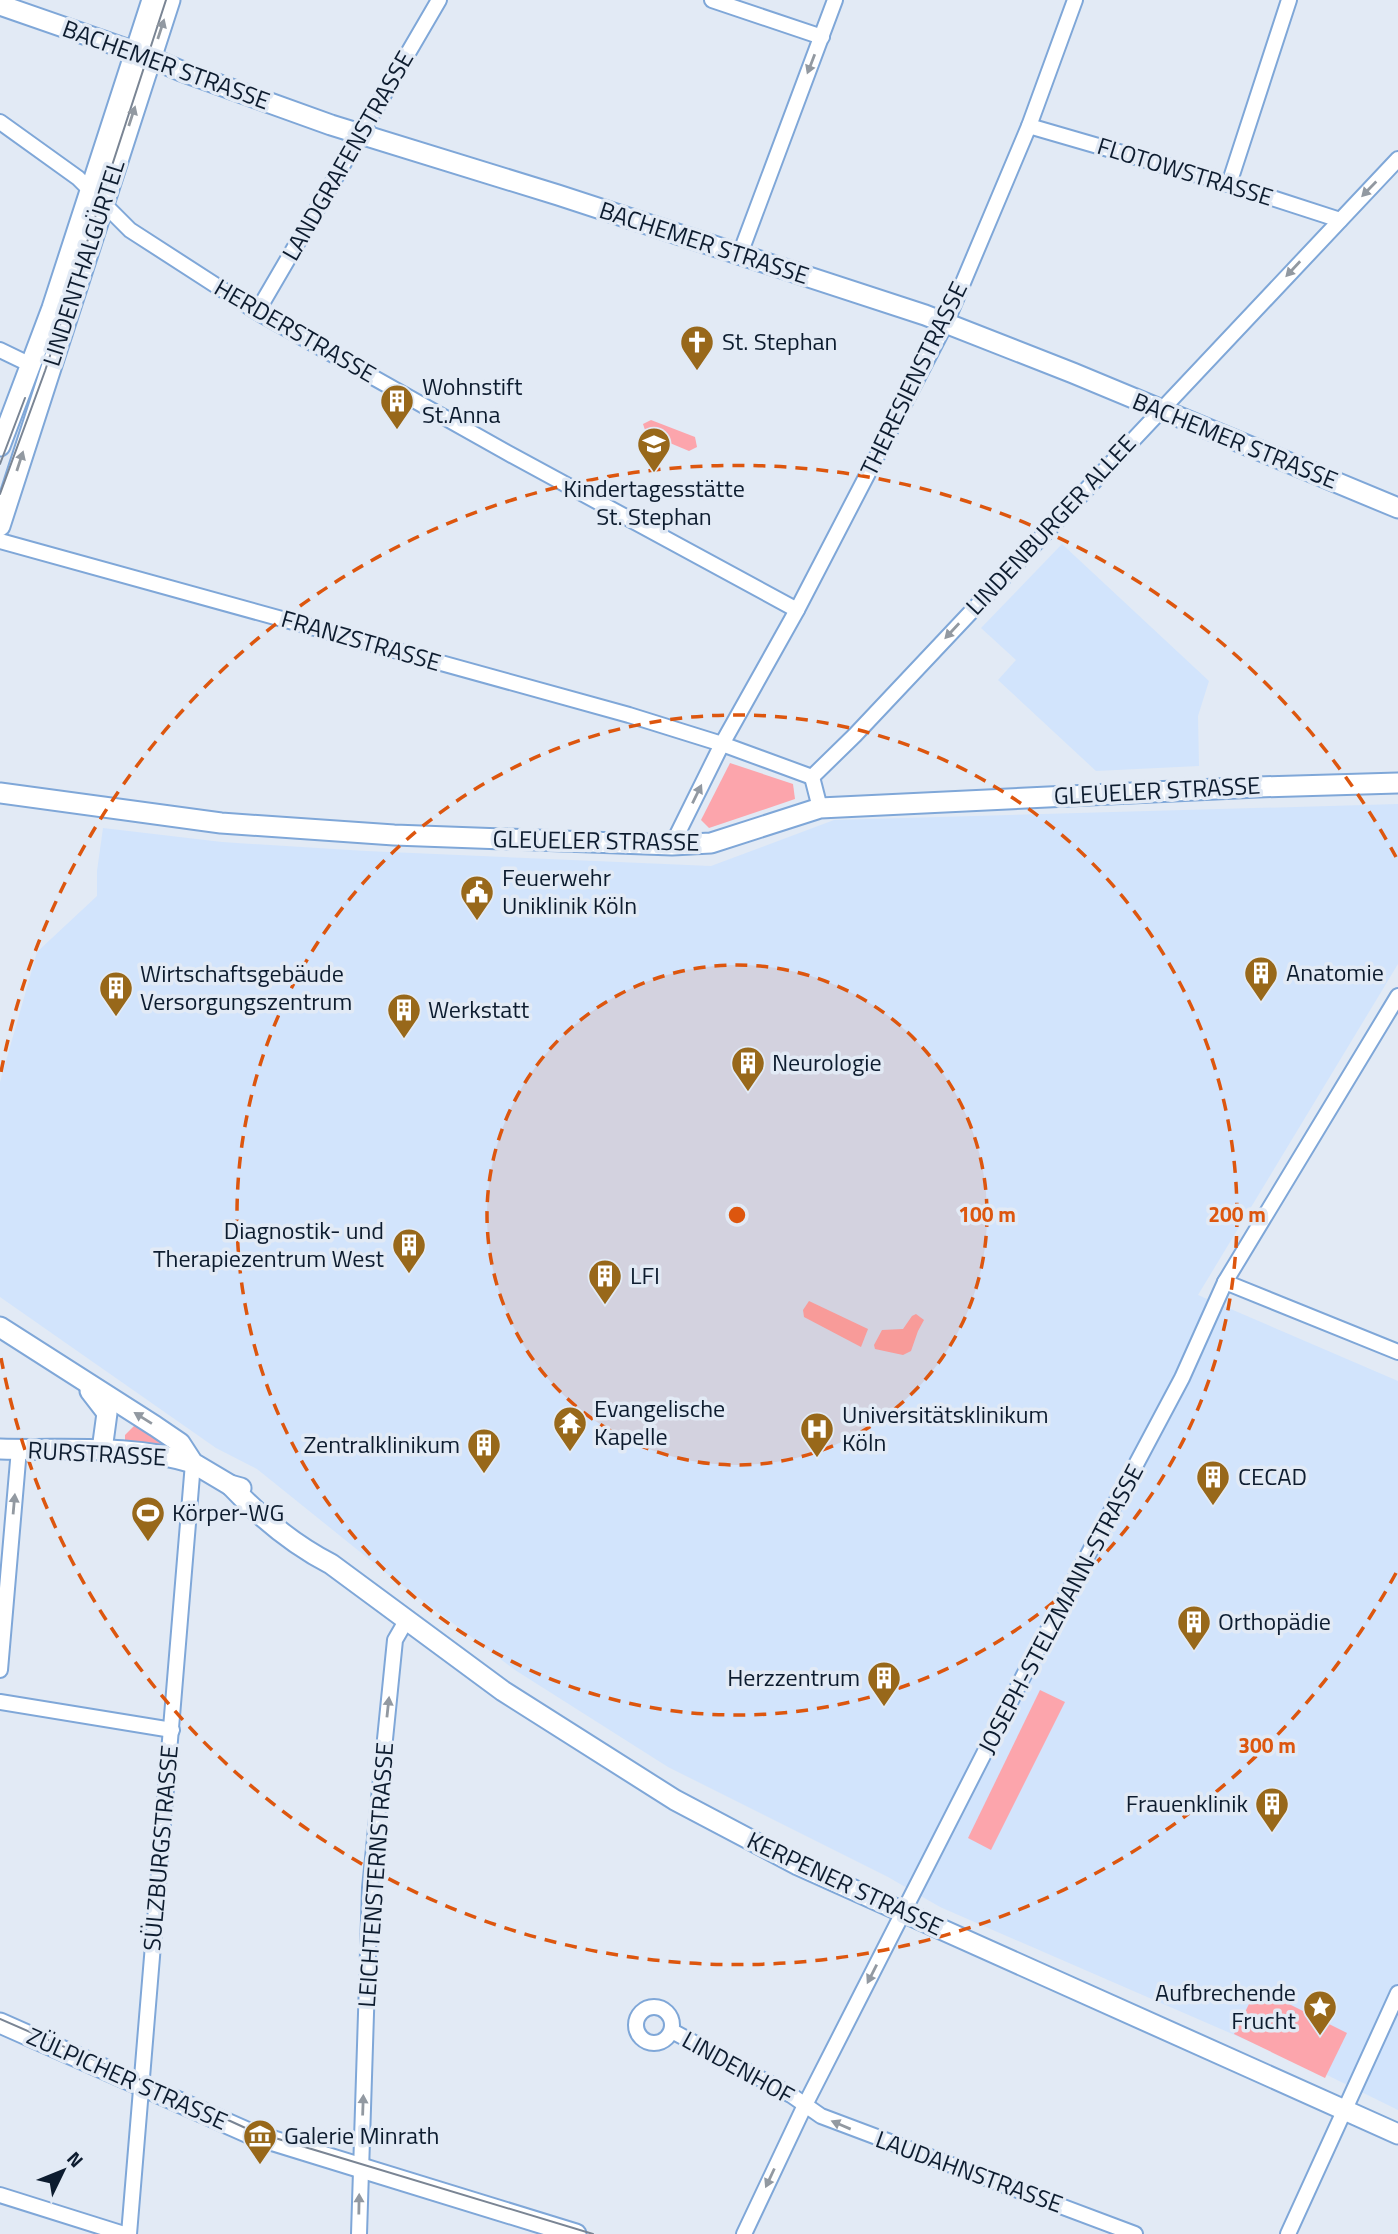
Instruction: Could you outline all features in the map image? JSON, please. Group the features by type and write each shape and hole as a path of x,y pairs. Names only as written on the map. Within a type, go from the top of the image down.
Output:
{"street":[{"name":"LINDENTHALGÜRTEL","path":"143,55 152,0"},
{"name":"LINDENTHALGÜRTEL","path":"0,526 96,197 143,55 170,0"},
{"name":"LANDGRAFENSTRASSE","path":"257,312 439,0"},
{"path":"712,0 822,37"},
{"path":"740,254 835,0"},
{"name":"THERESIENSTRASSE","path":"672,845 722,744 797,610 946,323 1029,125 1075,0"},
{"path":"1229,184 1289,0"},
{"name":"BACHEMER STRASSE","path":"0,5 331,125 740,254 946,323 1398,508"},
{"name":"HERDERSTRASSE","path":"0,122 78,178 131,230 257,312 506,452 797,610"},
{"name":"FLOTOWSTRASSE","path":"1029,125 1340,220"},
{"name":"LINDENBURGER ALLEE","path":"812,778 1398,159"},
{"name":"LINDENTHALGÜRTEL","path":"0,446 96,197"},
{"path":"0,350 32,365"},
{"name":"FRANZSTRASSE","path":"0,541 616,711 722,744 812,778"},
{"path":"812,778 820,808"},
{"name":"GLEUELER STRASSE","path":"0,793 221,823 408,836 672,845 711,843 820,808 1231,788 1398,783"},
{"name":"JOSEPH-STELZMANN-STRASSE","path":"744,2234 805,2105 1024,1675 1176,1390 1225,1282 1398,996"},
{"path":"1225,1282 1398,1352"},
{"name":"KERPENER STRASSE","path":"0,1327 180,1443 193,1463 230,1485 244,1489 264,1503 310,1541 331,1564 503,1691 675,1800 798,1865 903,1914 1398,2134"},
{"name":"KERPENER STRASSE","path":"80,1380 107,1413 102,1450"},
{"path":"0,1670 9,1449"},
{"name":"RURSTRASSE","path":"9,1449 102,1450 167,1455 193,1463"},
{"name":"SÜLZBURGSTRASSE","path":"126,2234 172,1730 193,1463"},
{"name":"LEICHTENSTERNSTRASSE","path":"359,2234 370,1888 395,1640 406,1621"},
{"path":"0,1702 172,1730"},
{"path":"1288,2234 1398,1993"},
{"name":"ZÜLPICHER STRASSE","path":"0,2023 251,2134 545,2229 576,2234"},
{"name":"LINDENHOF","path":"672,2031 805,2105"},
{"name":"LAUDAHNSTRASSE","path":"805,2105 821,2116 848,2128 1135,2234"},
{"path":"0,2195 126,2234"}],"shaded area":[{"path":"651,420 695,437 697,447 689,451 646,433 643,424"},
{"path":"1062,544 1209,681 1198,716 1199,766 1096,771 998,680 1016,660 981,628"},
{"path":"730,763 793,784 795,799 709,828 701,820"},
{"name":"Universitätsklinikum Köln","path":"1398,804 1398,964 1198,1295 1398,1381 1398,2110 1329,2076 940,1907 888,1877 668,1767 515,1670 385,1572 257,1469 216,1448 0,1297 0,1082 37,952 97,896 97,871 103,828 222,842 366,851 711,866 834,820"},
{"path":"809,1301 868,1329 861,1347 804,1317 803,1310"},
{"path":"916,1314 924,1320 911,1351 903,1355 875,1349 874,1345 882,1330 903,1329"},
{"path":"139,1421 167,1445 125,1440 125,1435"},
{"path":"1040,1690 1065,1702 991,1850 968,1838"},
{"path":"1257,1988 1347,2033 1325,2078 1234,2034"}],"tram line":[{"path":"0,494 45,371 166,0"},
{"path":"0,464 25,398"},
{"path":"0,2019 252,2131 593,2234"}],"place":[{"name":"St. Stephan","path":"697,372"},
{"name":"Wohnstift St.Anna","path":"397,431"},
{"name":"Kindertagesstätte St. Stephan","path":"654,474"},
{"name":"Feuerwehr Uniklinik Köln","path":"477,922"},
{"name":"Anatomie","path":"1261,1003"},
{"name":"Wirtschaftsgebäude Versorgungszentrum","path":"116,1018"},
{"name":"Werkstatt","path":"404,1040"},
{"name":"Neurologie","path":"748,1093"},
{"name":"Diagnostik- und Therapiezentrum West","path":"409,1275"},
{"name":"LFI","path":"605,1306"},
{"name":"Evangelische Kapelle","path":"570,1453"},
{"name":"Universitätsklinikum Köln","path":"817,1459"},
{"name":"Zentralklinikum","path":"484,1475"},
{"name":"CECAD","path":"1213,1507"},
{"name":"Körper-WG","path":"148,1543"},
{"name":"Orthopädie","path":"1194,1652"},
{"name":"Herzzentrum","path":"884,1708"},
{"name":"Frauenklinik","path":"1272,1834"},
{"name":"Aufbrechende Frucht","path":"1320,2037"},
{"name":"Galerie Minrath","path":"260,2166"}]}
